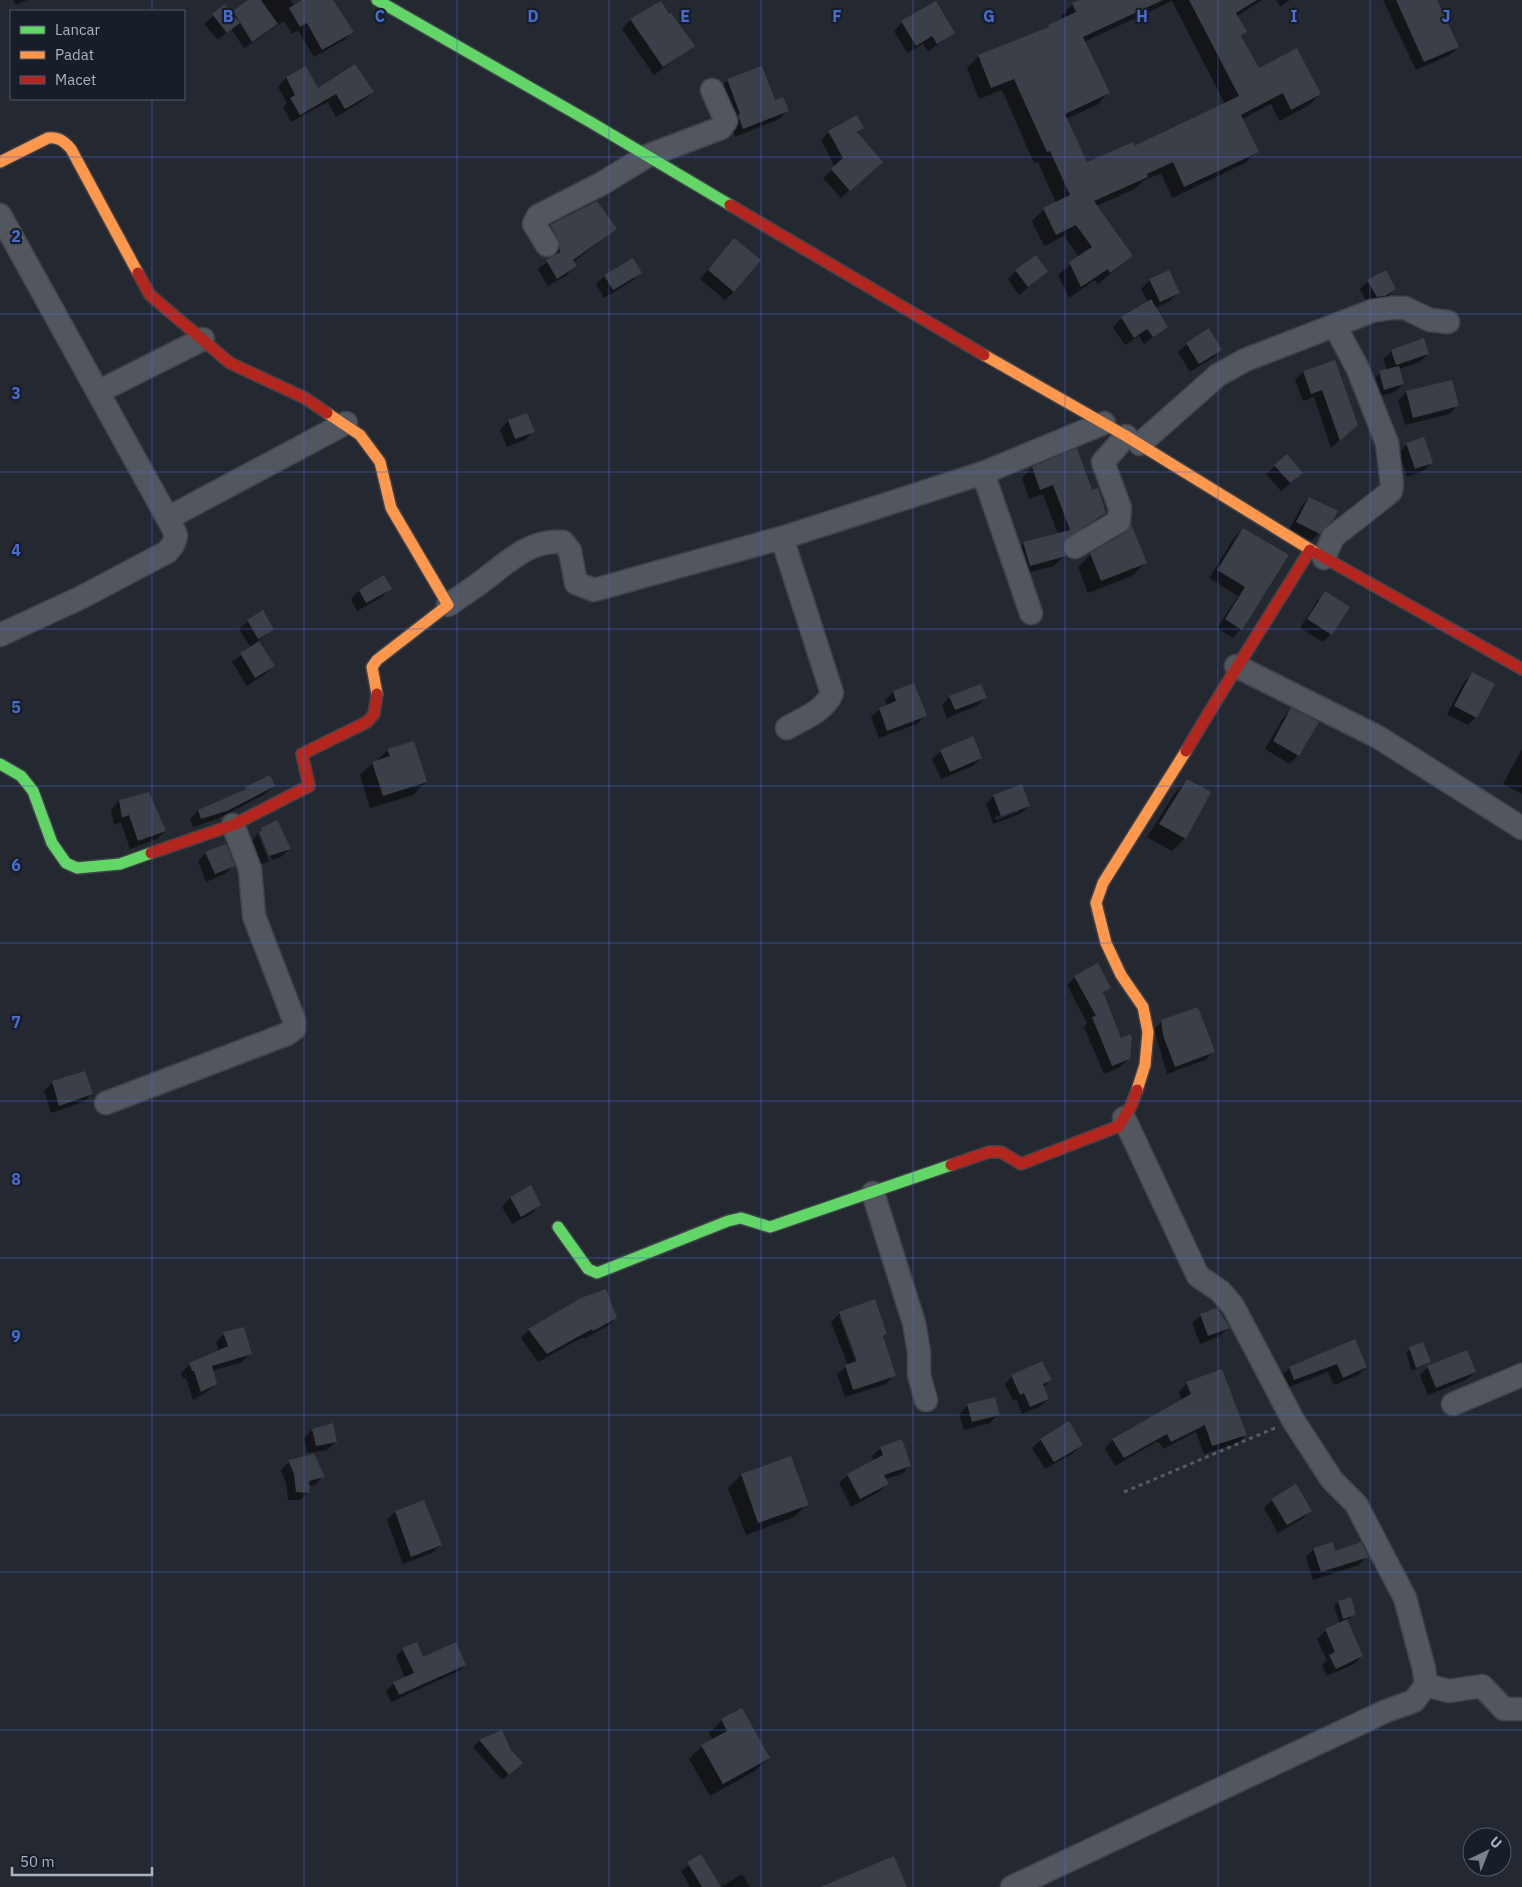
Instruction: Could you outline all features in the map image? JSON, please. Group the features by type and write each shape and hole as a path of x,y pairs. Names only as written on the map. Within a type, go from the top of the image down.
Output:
{"street":[{"path":"387,2 852,279 1133,440 1317,554 1522,669"},
{"path":"547,245 534,224 538,216 602,184 647,156 721,128 726,121 712,90"},
{"path":"0,162 48,138 57,136 64,140 71,148 145,289 230,363 277,383 346,423 360,435 380,462 391,508 448,605"},
{"path":"0,215 100,391 176,536 173,545 167,552 82,597 0,635"},
{"path":"1075,547 1119,521 1120,508 1103,462 1218,375 1245,360 1360,315 1392,308 1405,308 1430,320 1448,322"},
{"path":"558,1226 588,1269 597,1273 728,1221 741,1218 752,1219 770,1227 989,1152 1001,1152 1021,1164 1119,1126 1131,1106 1145,1065 1148,1032 1143,1007 1121,975 1106,943 1096,904 1103,883 1159,796 1236,666 1317,554 1332,537 1391,491 1387,443 1357,367 1335,326"},
{"path":"100,391 203,339"},
{"path":"168,518 346,423"},
{"path":"0,764 26,780 57,855 70,866 77,868 120,864 233,825 309,786 302,754 307,749 339,738 370,720 378,707 372,667 377,660 513,557 534,545 552,541 563,542 570,551 576,583 594,590 782,538 984,473 1104,423"},
{"path":"984,473 1031,612"},
{"path":"782,538 832,694 829,701 823,706 787,728"},
{"path":"1236,666 1378,737 1522,828"},
{"path":"106,1103 287,1034 294,1029 294,1020 254,916 250,869 233,825"},
{"path":"1124,1118 1198,1276 1220,1291 1233,1306 1293,1420 1332,1480 1356,1504 1405,1598 1426,1685"},
{"path":"872,1192 914,1324 919,1352 919,1375 926,1400"},
{"path":"1453,1404 1522,1375"},
{"path":"1426,1685 1449,1691 1482,1686 1504,1709 1522,1709"},
{"path":"1012,1887 1386,1711 1414,1701 1426,1685"}],"path":[{"path":"1124,1492 1293,1420"}],"building":[{"path":"248,0 261,0 278,24 252,42 233,11"},
{"path":"302,0 333,0 354,32 322,50 307,23 300,27 289,8"},
{"path":"1080,0 1163,0 1083,37 1110,93 1065,114 1087,162 1133,142 1134,146 1239,96 1189,0 1257,0 1236,13 1247,32 1241,36 1259,68 1297,48 1321,94 1291,110 1283,93 1241,115 1259,152 1184,187 1173,162 1147,174 1148,177 1094,201 1133,256 1110,273 1108,269 1081,287 1069,262 1092,247 1076,225 1056,235 1043,208 1070,195 1050,151 1047,152 1014,79 991,88 978,55 1049,27 1048,25 1076,12 1072,3"},
{"path":"1396,0 1437,0 1459,47 1424,62"},
{"path":"661,1 695,46 663,67 630,19"},
{"path":"936,1 955,33 937,44 932,36 916,46 901,21"},
{"path":"225,4 240,23 227,33 212,14"},
{"path":"355,64 374,92 345,109 336,94 300,115 290,98 295,95 286,77 306,66 318,88"},
{"path":"762,66 775,100 783,97 789,111 743,129 738,115 740,114 727,79"},
{"path":"857,115 864,128 857,132 883,162 850,191 831,169 843,158 828,131"},
{"path":"597,201 617,229 573,260 577,266 557,279 546,260 560,252 558,239 550,225"},
{"path":"734,238 761,260 734,292 708,270"},
{"path":"1036,255 1048,272 1028,287 1015,270"},
{"path":"633,258 642,273 613,290 604,275"},
{"path":"1169,270 1180,293 1160,302 1149,279"},
{"path":"1386,270 1396,289 1385,296 1377,297 1367,280"},
{"path":"1151,299 1168,327 1153,337 1147,329 1134,338 1121,317"},
{"path":"1209,328 1222,350 1199,364 1186,343"},
{"path":"1424,338 1429,354 1396,365 1391,350"},
{"path":"1335,360 1358,425 1340,441 1322,390 1311,394 1303,371"},
{"path":"1399,366 1404,384 1384,390 1379,371"},
{"path":"1452,380 1459,406 1413,418 1406,391"},
{"path":"527,413 535,432 515,439 508,420"},
{"path":"1424,437 1433,463 1415,469 1406,443"},
{"path":"1077,448 1092,490 1098,488 1106,513 1064,540 1062,548 1066,556 1030,566 1023,542 1070,530 1053,485 1040,490 1032,467"},
{"path":"1287,454 1303,473 1290,483 1274,465"},
{"path":"1309,497 1338,511 1333,520 1320,534 1296,522"},
{"path":"1131,524 1147,563 1101,581 1090,553 1126,532"},
{"path":"1243,528 1289,555 1242,630 1225,619 1245,587 1217,570"},
{"path":"384,575 392,589 366,603 359,590"},
{"path":"1325,591 1350,607 1332,635 1307,619"},
{"path":"263,610 274,630 258,639 247,620"},
{"path":"259,641 275,666 255,678 240,653"},
{"path":"1472,672 1495,684 1477,718 1454,706"},
{"path":"914,683 927,716 887,731 879,708 896,701 893,691"},
{"path":"981,684 987,698 955,710 949,696"},
{"path":"1291,708 1319,722 1299,756 1273,741"},
{"path":"973,736 982,758 950,772 940,750"},
{"path":"414,741 427,782 383,796 372,762 390,756 387,749"},
{"path":"270,775 275,786 227,811 201,819 198,810 246,789 245,787"},
{"path":"1187,779 1211,792 1186,839 1159,824"},
{"path":"1022,784 1030,806 1001,816 993,795"},
{"path":"149,792 166,831 138,841 129,815 122,818 119,800"},
{"path":"277,820 291,849 269,856 259,832 262,830 261,828"},
{"path":"226,844 235,866 215,874 205,852"},
{"path":"1098,963 1111,988 1103,992 1121,1038 1130,1034 1132,1038 1130,1059 1112,1066 1092,1017 1096,1016 1074,976"},
{"path":"1198,1007 1215,1052 1175,1067 1163,1035 1161,1020"},
{"path":"85,1071 93,1094 59,1106 52,1081"},
{"path":"531,1185 541,1205 521,1217 510,1197"},
{"path":"606,1289 617,1318 593,1331 592,1329 547,1354 528,1329 581,1298"},
{"path":"875,1299 887,1334 883,1336 896,1376 853,1390 845,1365 857,1361 839,1312"},
{"path":"1217,1308 1230,1328 1208,1336 1200,1314"},
{"path":"244,1327 252,1354 212,1366 217,1384 201,1392 194,1371 192,1371 189,1363 228,1346 223,1332"},
{"path":"1355,1339 1367,1367 1343,1378 1337,1364 1294,1380 1289,1367"},
{"path":"1423,1342 1431,1362 1416,1368 1409,1347"},
{"path":"1467,1350 1476,1372 1436,1388 1427,1366"},
{"path":"1042,1361 1052,1380 1043,1384 1049,1399 1030,1407 1024,1393 1020,1395 1011,1375"},
{"path":"1222,1369 1247,1435 1212,1446 1205,1425 1171,1442 1167,1434 1124,1458 1112,1439 1191,1394 1186,1382"},
{"path":"995,1397 1000,1415 972,1422 967,1404"},
{"path":"1069,1421 1083,1445 1054,1462 1040,1439"},
{"path":"333,1423 337,1442 316,1446 312,1429"},
{"path":"902,1439 911,1466 884,1475 889,1484 860,1499 847,1474 883,1455 880,1447"},
{"path":"314,1454 325,1477 309,1481 310,1493 296,1492 294,1474 288,1460"},
{"path":"791,1456 809,1505 758,1523 741,1474"},
{"path":"1296,1484 1312,1511 1287,1525 1271,1499"},
{"path":"424,1500 442,1545 411,1557 395,1511"},
{"path":"1333,1542 1335,1551 1361,1542 1369,1557 1321,1572 1313,1548"},
{"path":"1351,1597 1356,1615 1343,1619 1338,1601"},
{"path":"1347,1619 1363,1656 1336,1669 1329,1655 1335,1652 1325,1629"},
{"path":"417,1642 423,1657 456,1642 466,1665 399,1695 393,1682 414,1673 402,1648"},
{"path":"742,1708 770,1758 723,1784 701,1745 727,1731 721,1719"},
{"path":"502,1730 511,1750 523,1763 509,1775 479,1740"},
{"path":"701,1854 721,1887 702,1887 687,1862"},
{"path":"894,1856 907,1887 820,1887"}],"traffic: fast":[{"path":"377,0 592,123 730,205"},
{"path":"0,764 21,776 33,791 52,843 66,863 77,868 120,864 151,853"},
{"path":"558,1227 588,1269 597,1273 728,1221 741,1218 770,1227 951,1165"}],"traffic: slow":[{"path":"0,162 48,138 55,138 64,142 71,149 138,273"},
{"path":"984,355 1126,436 1316,553"},
{"path":"327,413 360,435 380,462 391,508 448,605 377,660 372,667 377,694"},
{"path":"1137,1090 1145,1065 1148,1032 1143,1007 1121,975 1106,943 1096,903 1103,883 1186,751"}],"traffic: jam":[{"path":"730,205 984,355"},
{"path":"138,273 150,295 230,363 305,398 327,413"},
{"path":"1186,751 1310,550"},
{"path":"1316,553 1522,669"},
{"path":"151,853 233,825 309,786 302,754 367,722 374,714 377,694"},
{"path":"951,1165 989,1152 1001,1152 1021,1164 1119,1126 1131,1106 1137,1090"}]}
